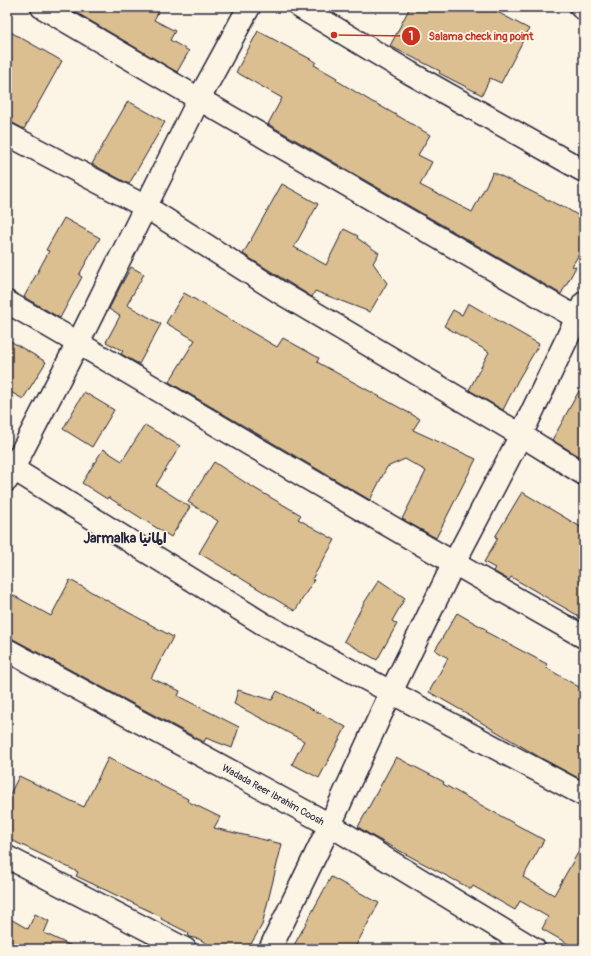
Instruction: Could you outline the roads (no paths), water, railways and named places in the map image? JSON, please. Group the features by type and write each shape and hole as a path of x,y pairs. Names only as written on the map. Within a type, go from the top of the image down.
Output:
{"street":[{"path":"42,7 199,99 582,314 522,435 454,563 391,692 330,825 270,949"},
{"path":"249,7 199,99 78,343 9,471 265,625 584,795"},
{"path":"300,7 410,73 584,171"},
{"path":"7,134 146,207 281,293 522,435 584,474"},
{"path":"7,302 249,444 584,637"},
{"name":"Wadada Reer Ibrahim Coosh","path":"7,650 330,825 534,949"},
{"path":"7,857 185,949"}],"place":[{"name":"Salama check ing point","path":"334,35"}],"district":[{"name":"Jarmalka المانيا","path":"125,538"}]}
